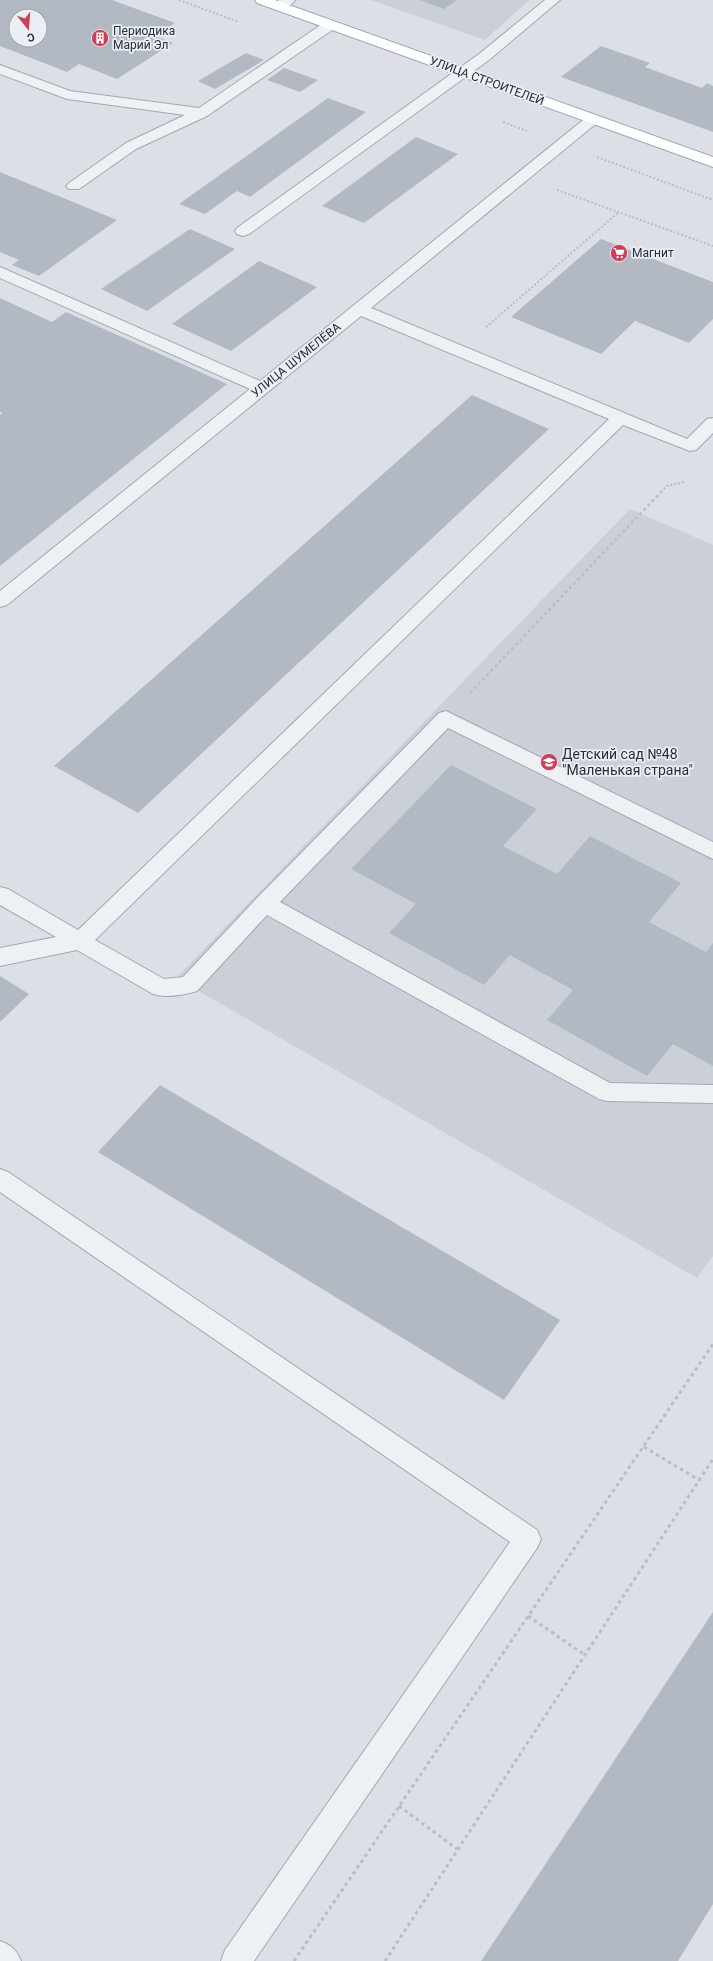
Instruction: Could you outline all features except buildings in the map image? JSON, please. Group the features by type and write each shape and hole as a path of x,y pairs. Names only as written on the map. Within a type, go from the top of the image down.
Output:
{"main road":[{"name":"УЛИЦА СТРОИТЕЛЕЙ","path":"262,0 283,3 330,25 713,162"}],"street":[{"path":"243,231 462,73 553,0"},
{"path":"74,186 131,146 202,113 330,25"},
{"path":"0,69 67,95 202,113"},
{"name":"УЛИЦА ШУМЕЛЁВА","path":"0,601 592,119"},
{"path":"0,272 263,388"},
{"path":"359,309 690,446 713,423"},
{"path":"0,958 80,941 621,417"},
{"path":"0,895 162,988 188,985 446,718 713,851"},
{"path":"265,904 607,1092 713,1094"},
{"path":"0,1179 528,1539 236,1961"},
{"path":"0,1956 6,1961"}],"path":[{"path":"521,177 713,246"},
{"path":"460,350 619,212"},
{"path":"446,718 667,486 684,482"},
{"path":"294,1961 713,1344"},
{"path":"644,1447 699,1480"},
{"path":"385,1961 713,1459"},
{"path":"528,1616 585,1655"},
{"path":"399,1806 457,1849"}],"shaded area":[{"path":"371,0 529,0 485,40"},
{"name":"Детский сад №48 \"Маленькая страна\"","path":"630,509 713,545 713,1256 697,1278 176,978"}],"place":[{"name":"Периодика Марий Эл","path":"100,38"},
{"name":"Магнит","path":"619,253"},
{"name":"Детский сад №48 \"Маленькая страна\"","path":"549,762"}]}
